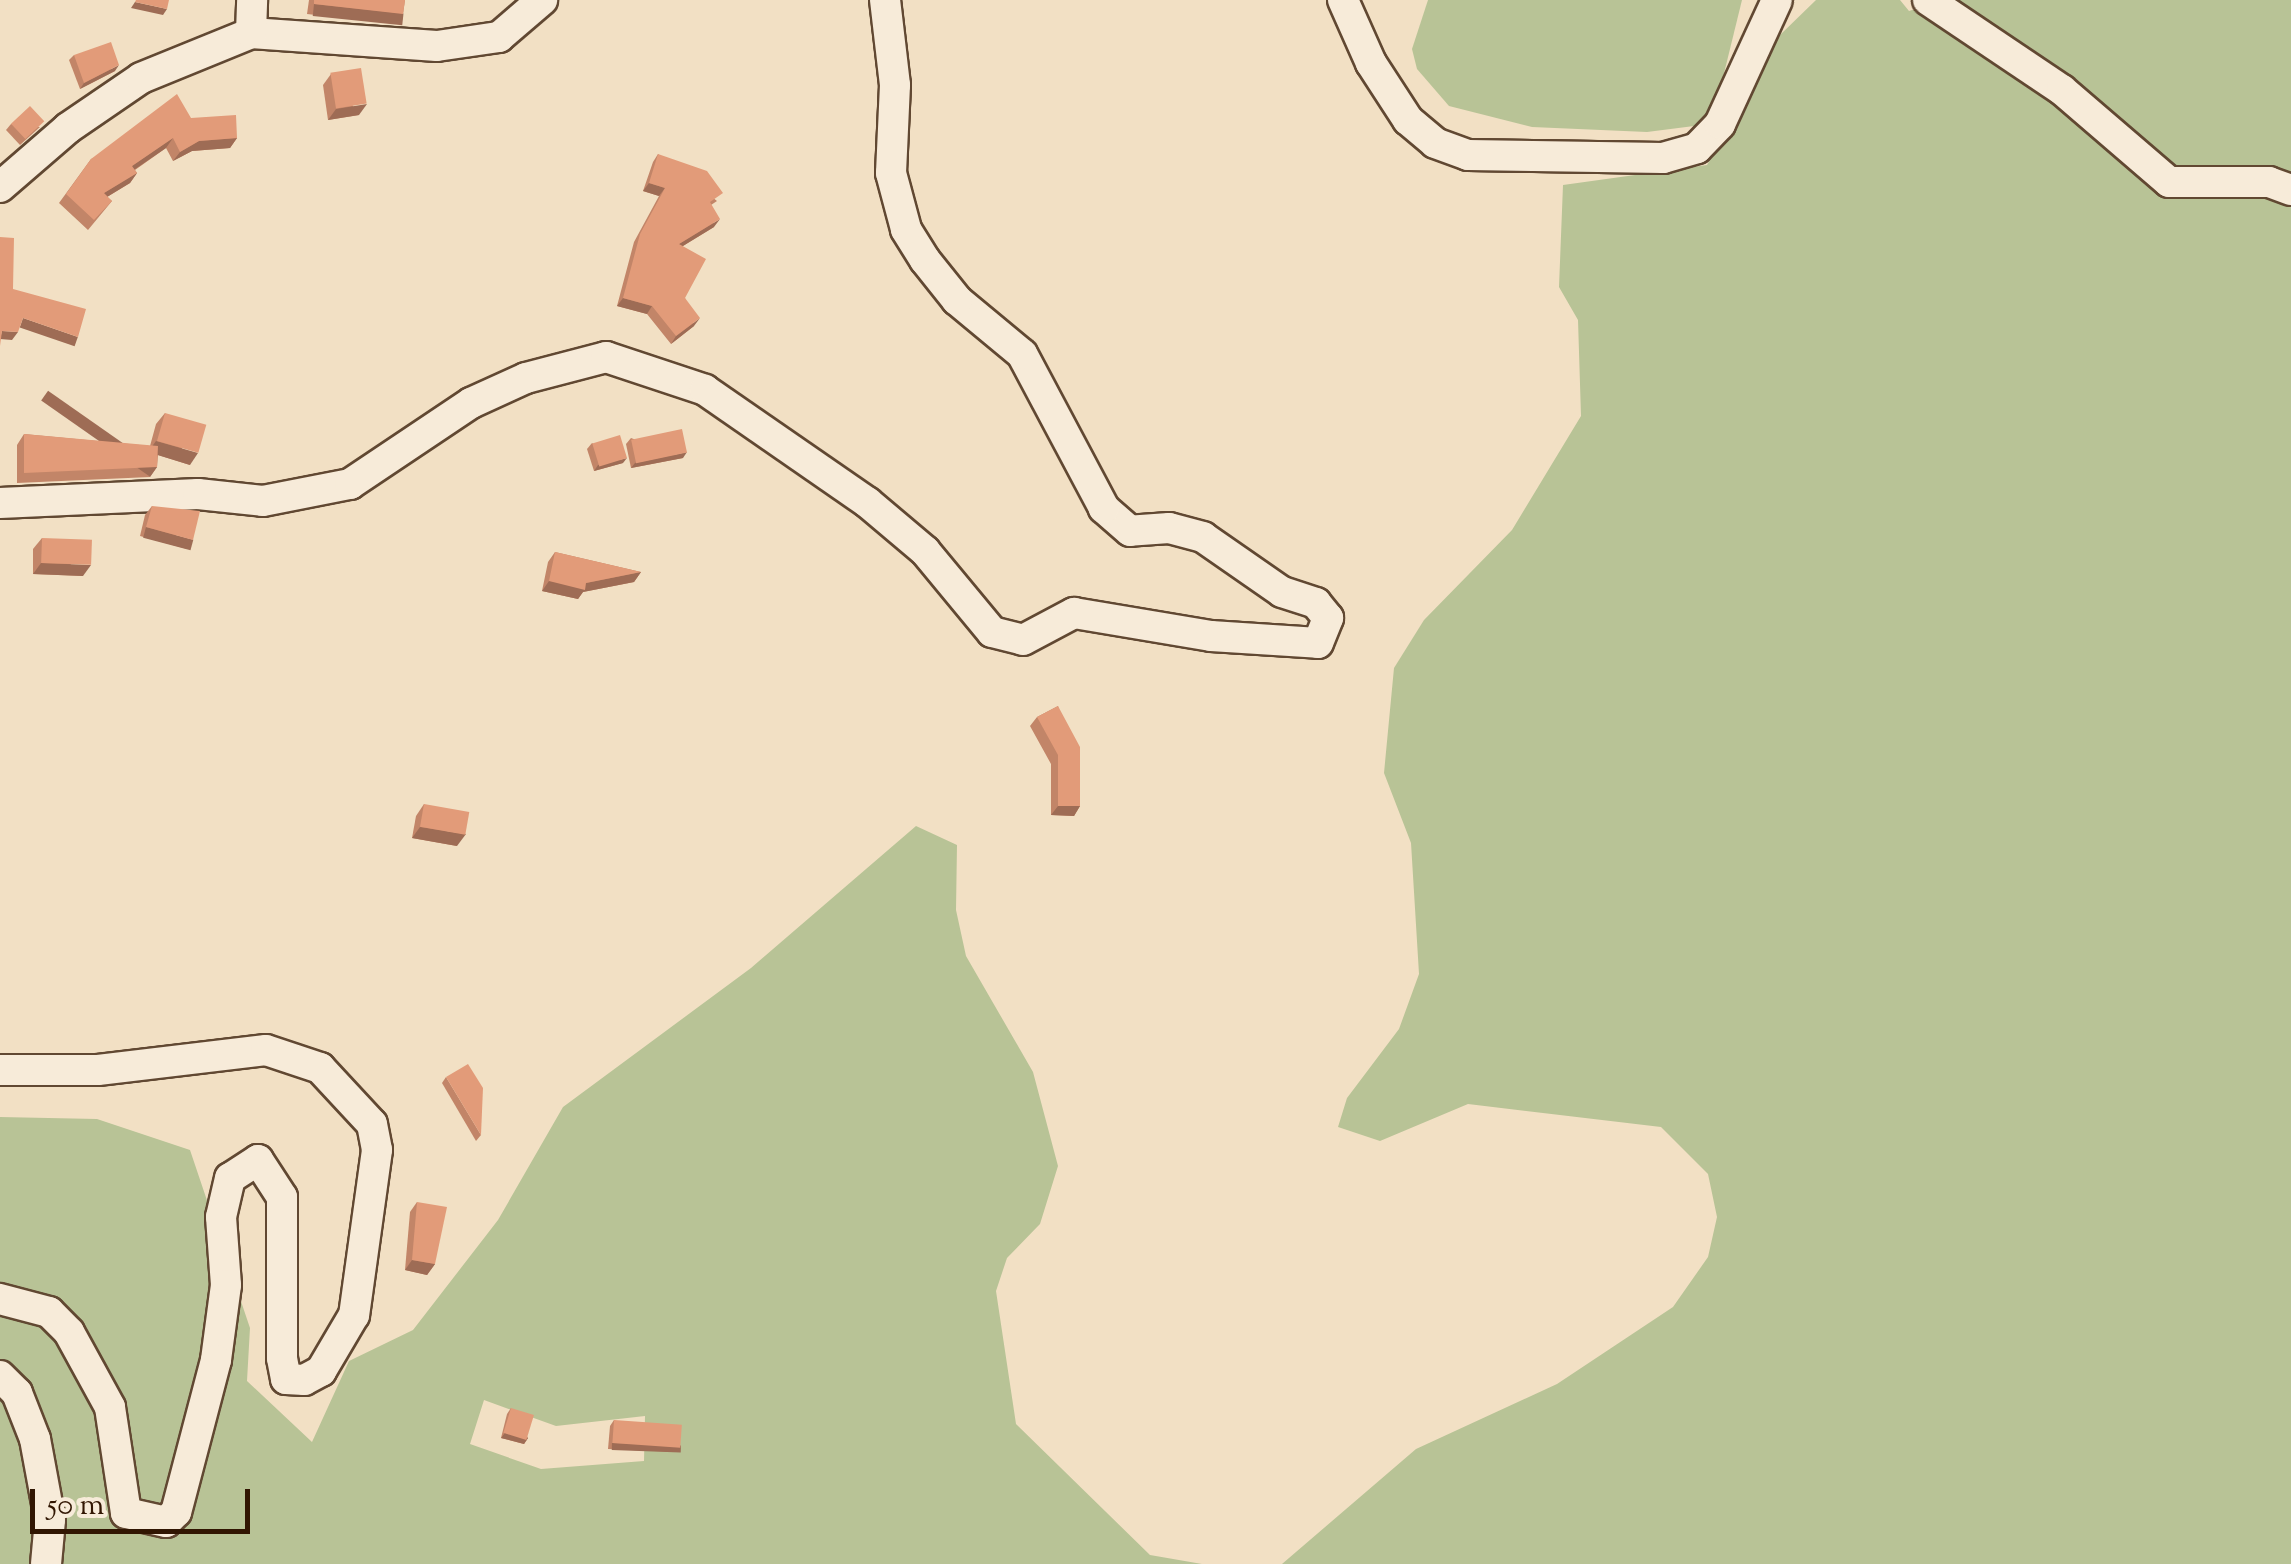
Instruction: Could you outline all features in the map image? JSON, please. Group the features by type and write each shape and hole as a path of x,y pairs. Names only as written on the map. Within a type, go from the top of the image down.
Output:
{"street":[{"path":"251,34 252,0"},
{"path":"0,187 68,128 141,78 251,34 437,46 498,37 542,0"},
{"path":"0,503 198,494 263,501 350,484 471,403 526,378 606,357 705,390 867,502 925,551 992,632 1023,640 1074,612 1211,636 1318,643 1328,618 1316,603 1282,592 1203,537 1168,528 1130,531 1104,508 1022,354 957,300 925,260 906,228 891,173 895,84 885,0"},
{"path":"1342,0 1398,106 1435,143 1468,154 1663,158 1697,148 1720,124 1777,0"},
{"path":"1928,0 2062,90 2140,163 2169,182 2269,182 2291,190"},
{"path":"0,1070 98,1070 266,1050 320,1068 372,1124 377,1150 354,1315 321,1371 304,1380 286,1380 282,1358 282,1197 258,1160 230,1178 221,1217 226,1285 216,1360 176,1512 166,1522 126,1513 110,1407 69,1332 49,1312 0,1298"},
{"path":"0,1376 17,1393 35,1439 50,1520 46,1564"}],"green space":[{"path":"1428,0 1742,0 1716,106 1694,126 1647,132 1532,127 1449,106 1417,69 1412,49"},
{"path":"1816,0 1900,0 1909,11 1943,0 2291,0 2291,1564 1282,1564 1416,1449 1557,1384 1673,1307 1708,1257 1717,1217 1708,1174 1661,1127 1468,1104 1380,1141 1338,1127 1347,1098 1399,1029 1419,974 1411,843 1384,773 1394,668 1424,620 1512,530 1581,416 1578,320 1559,287 1563,185 1707,165 1780,35"},
{"path":"916,826 957,845 956,910 966,956 1033,1072 1058,1166 1040,1224 1007,1258 996,1291 1016,1424 1150,1555 1202,1564 0,1564 0,1117 97,1119 190,1150 250,1328 247,1381 312,1442 349,1361 413,1330 498,1220 563,1107 751,968","holes":["484,1400 556,1426 645,1416 644,1461 541,1469 470,1444"]}],"building":[{"path":"136,0 169,0 167,9"},
{"path":"314,0 405,0 403,14 314,4"},
{"path":"111,42 119,65 84,83 74,55"},
{"path":"361,68 367,104 336,108 330,73"},
{"path":"177,94 191,118 236,115 237,138 199,141 180,152 173,138 132,166 137,173 104,193 112,201 94,220 66,194 91,159"},
{"path":"30,106 44,121 25,139 11,124"},
{"path":"658,154 707,171 723,193 710,202 720,219 679,244 706,259 685,298 700,318 676,336 652,306 623,298 640,234 665,188 649,183"},
{"path":"0,237 14,238 13,289 86,309 78,337 23,318 18,332 2,331 0,346"},
{"path":"165,413 206,425 198,453 157,441"},
{"path":"682,429 687,452 636,463 631,440"},
{"path":"24,434 158,446 157,467 24,473"},
{"path":"620,435 627,458 599,466 592,443"},
{"path":"152,506 200,511 193,540 146,527"},
{"path":"42,538 92,540 91,565 41,563"},
{"path":"555,552 641,572 586,583 585,590 549,581"},
{"path":"1058,706 1080,747 1080,806 1058,806 1058,755 1037,717"},
{"path":"424,804 469,812 465,835 420,827"},
{"path":"468,1064 483,1088 481,1135 446,1077"},
{"path":"417,1202 447,1207 435,1264 412,1260"},
{"path":"511,1408 534,1415 526,1440 503,1433"},
{"path":"614,1420 682,1425 680,1448 612,1443"}]}
